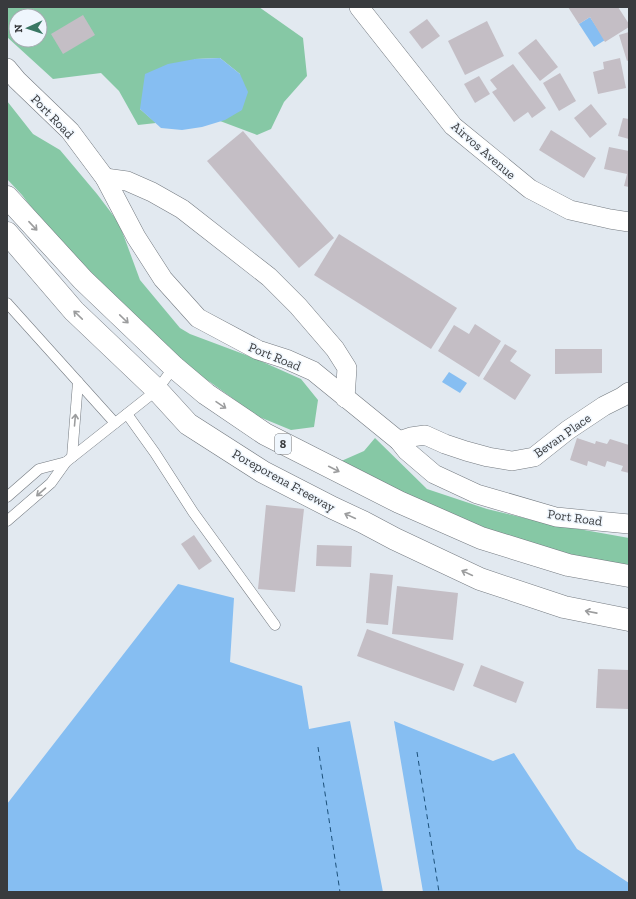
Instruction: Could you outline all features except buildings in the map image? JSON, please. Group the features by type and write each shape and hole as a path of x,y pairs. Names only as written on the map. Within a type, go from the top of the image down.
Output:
{"highway":[{"name":"8","path":"7,197 84,280 174,367 206,394 265,434 399,502 481,538 568,565 629,576"},
{"name":"Poreporena Freeway","path":"7,233 74,311 157,390 188,424 263,472 395,539 480,579 564,607 629,620"}],"street":[{"name":"Airvos Avenue","path":"359,7 453,126 530,190 570,210 629,222"},
{"name":"Port Road","path":"7,68 17,80 70,131 105,178 136,237 163,279 198,318 258,350 286,359 313,371 398,441 407,451 434,474 477,494 556,517 629,524"},
{"path":"105,178 127,182 152,192 182,209 269,277 298,306 335,349 348,368 345,398"},
{"name":"Bevan Place","path":"398,441 411,437 425,436 444,444 488,457 512,461 534,457 568,430 604,406 629,392"}],"lane":[{"path":"7,303 115,423"},
{"path":"7,521 51,483 69,460 157,390 174,367"},
{"path":"69,460 78,382"},
{"path":"127,414 155,452 193,512 275,625"},
{"path":"7,497 39,469 69,460"}],"green space":[{"path":"7,7 259,7 303,38 307,76 284,102 271,129 257,135 220,121 241,110 240,74 220,58 195,59 140,109 156,123 138,125 119,91 101,73 53,79 19,48 48,48 48,8 8,8 8,38"},
{"path":"7,101 33,134 60,150 97,194 119,223 140,280 180,328 190,334 254,358 301,379 318,400 314,427 291,430 257,416 210,382 172,360 63,249 22,195 7,179"},
{"path":"375,438 427,489 487,509 545,523 629,538 629,581 538,567 339,462 364,451"}],"water":[{"path":"590,17 605,40 594,47 579,24"},
{"path":"220,58 240,74 248,92 242,110 225,120 202,127 182,130 161,128 140,109 145,74 168,64 195,59"},
{"path":"449,372 467,383 460,393 442,382"},
{"path":"178,584 234,598 230,662 302,686 309,729 350,721 383,892 7,892 7,804"},
{"path":"394,721 493,761 514,753 577,849 629,883 629,892 423,892"}],"ferry route":[{"path":"318,747 340,892"},
{"path":"417,752 439,892"}]}
